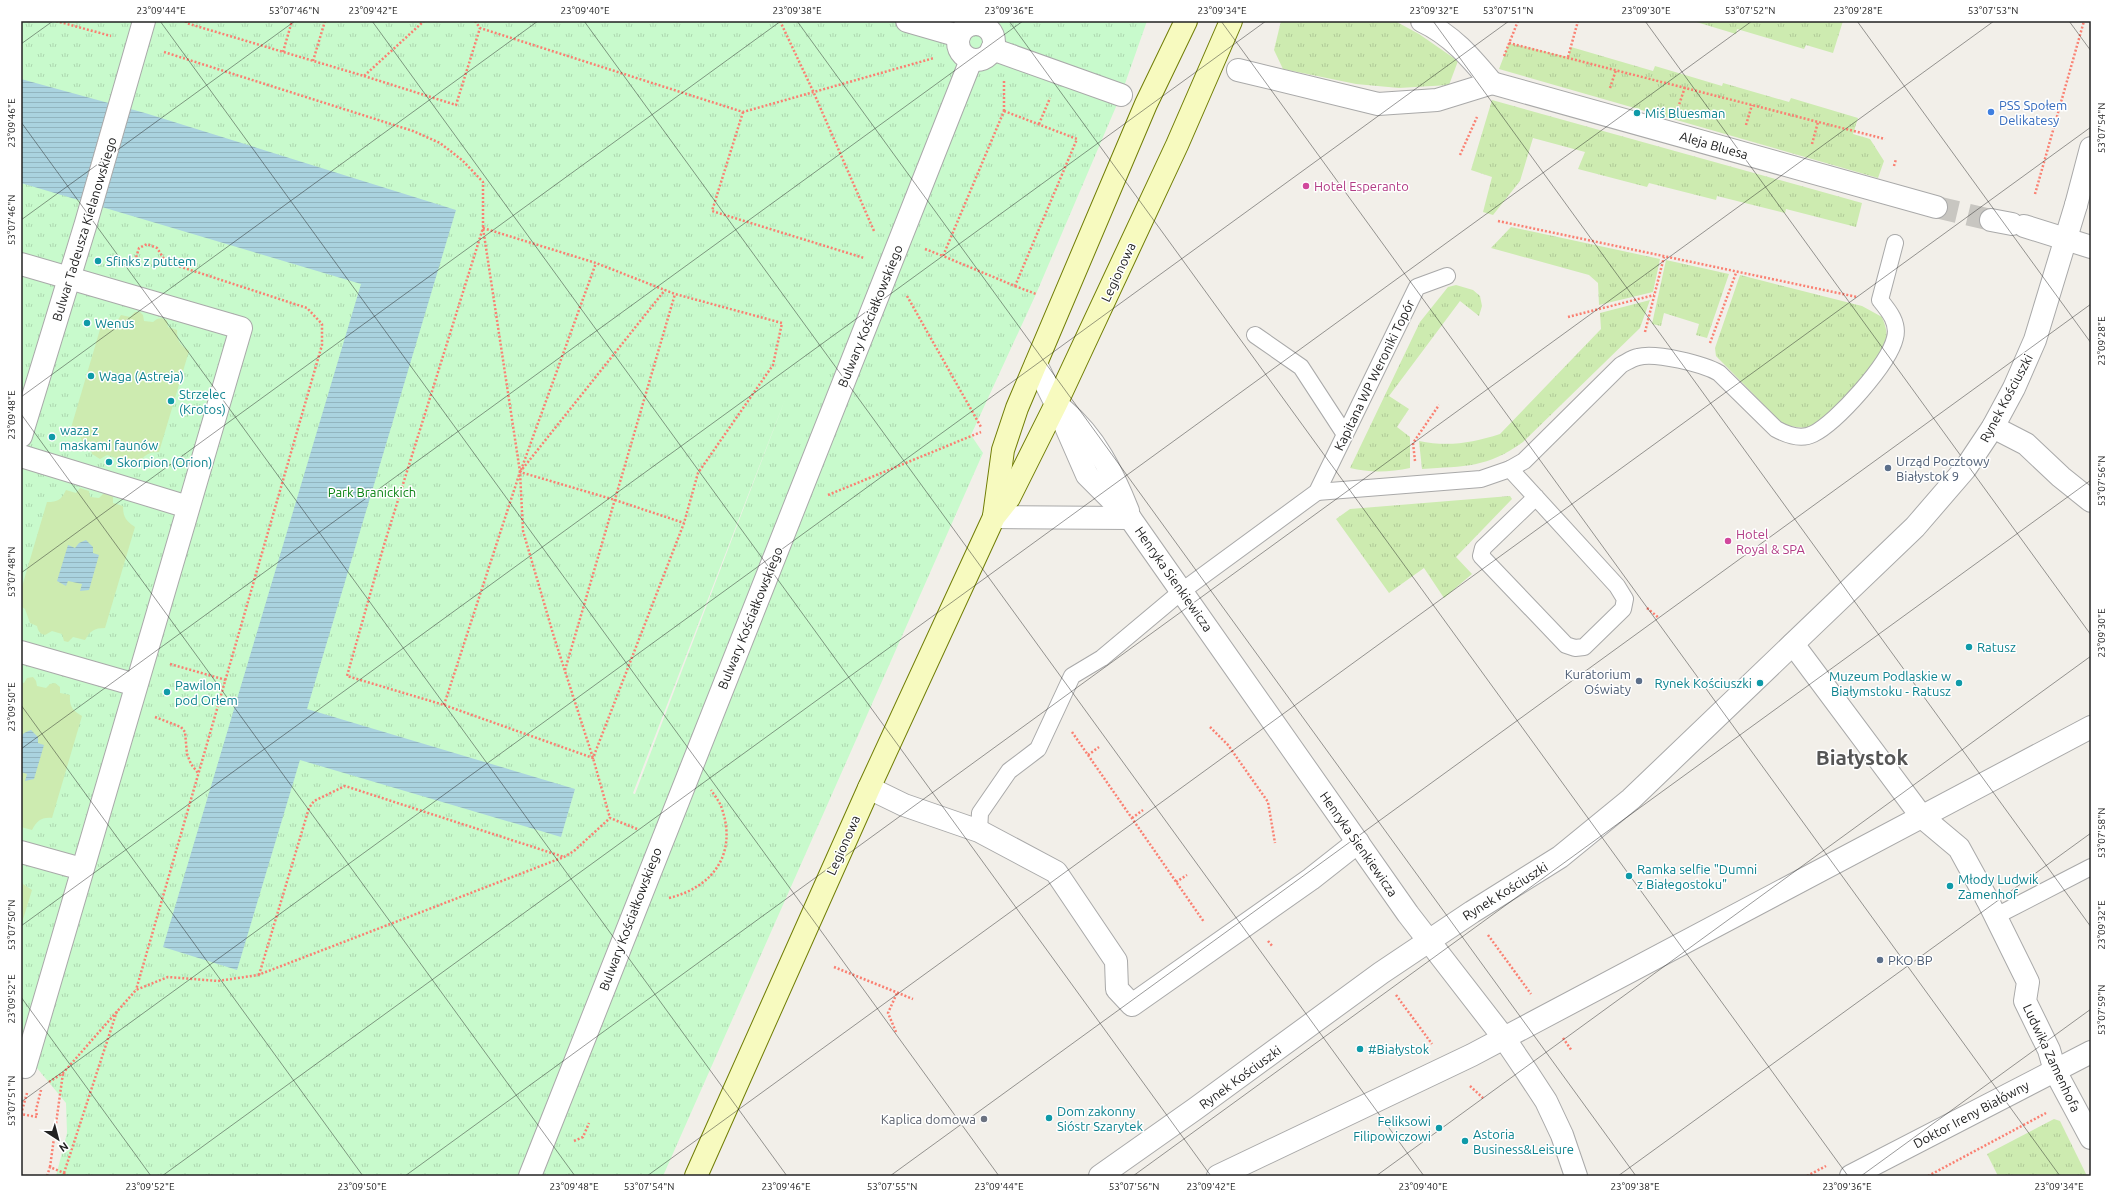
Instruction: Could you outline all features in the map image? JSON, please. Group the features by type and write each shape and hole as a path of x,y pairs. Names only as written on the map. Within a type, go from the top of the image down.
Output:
{"main road":[{"name":"Legionowa","path":"994,517 1003,450 1017,408 1146,104 1186,21"},
{"name":"Legionowa","path":"696,1176 869,788 994,517 1009,498 1056,404 1177,145 1231,21"}],"street":[{"name":"Bulwar Tadeusza Kielanowskiego","path":"21,436 86,223 144,21"},
{"path":"908,21 963,49 984,58 992,49 992,35 983,23 968,26 963,49"},
{"path":"1238,70 1378,104 1437,100 1492,83 1465,52 1440,29 1422,21"},
{"name":"Bulwary Kościałkowskiego","path":"530,1176 639,896 889,266 963,49"},
{"path":"992,49 1122,95"},
{"name":"Aleja Bluesa","path":"1492,83 1936,207"},
{"name":"Rynek Kościuszki","path":"1100,1176 1195,1109 1381,973 1472,912 1560,857 1631,799 1915,527 1965,469 1993,427 2014,388 2035,340 2076,205 2091,148"},
{"path":"2009,223 2066,238 2091,248"},
{"path":"21,264 241,328 82,869 25,1053"},
{"name":"Henryka Sienkiewicza","path":"1036,364 1056,404 1080,424 1106,462 1118,486 1130,518 1358,842 1429,940 1504,1038 1546,1101 1562,1135 1576,1176"},
{"path":"1993,427 2026,444 2061,477 2091,501"},
{"path":"21,456 188,507"},
{"path":"994,517 1130,518"},
{"name":"Ludwika Zamenhofa","path":"1793,644 1922,817 1960,848 1992,908 2028,982 2025,1001 2049,1050 2055,1071 2091,1138"},
{"path":"21,652 136,685"},
{"path":"1218,1176 1449,1067 2091,727"},
{"path":"869,788 904,805 979,831 1056,872 1116,961 1117,989 1132,1005 1311,879 1358,842"},
{"path":"21,852 82,869"},
{"name":"Doktor Ireny Białówny","path":"1851,1176 2012,1091 2091,1052"}],"lane":[{"path":"1317,492 1481,479 1510,469 1524,461 1621,365 1639,356 1702,365 1719,373 1776,429 1787,435 1802,437 1814,434 1838,414 1873,378 1888,354 1895,338 1896,326 1892,314 1880,300 1895,243"},
{"name":"Kapitana WP Weroniki Topór","path":"979,831 980,813 1009,771 1038,749 1072,676 1102,658 1182,591 1317,492 1344,433 1418,287 1447,276"},
{"path":"1255,335 1301,367 1344,433"},
{"path":"1510,469 1536,497 1617,586 1625,599 1623,609 1584,647 1575,648 1566,645 1481,556 1483,548 1536,497"},
{"path":"1992,908 2091,867"}],"path":[{"path":"56,21 138,43 413,131 440,143 462,160 483,182 483,228 520,472 523,531 610,818"},
{"path":"186,21 186,23 456,105 480,28"},
{"path":"283,52 292,21"},
{"path":"313,61 324,21"},
{"path":"364,76 424,21"},
{"path":"475,21 480,28 743,112 963,49"},
{"path":"780,21 813,91 889,266 983,431 793,510"},
{"path":"1460,155 1518,21"},
{"path":"1568,57 1578,21"},
{"path":"2035,194 2084,21"},
{"path":"1509,43 1885,138"},
{"path":"1015,286 1077,139 1004,111 943,256 1015,286 1036,294"},
{"path":"743,112 712,211 889,266"},
{"path":"1498,221 1836,294 1880,300"},
{"path":"483,228 596,263 674,294 782,323 773,365 698,473 684,523 593,758"},
{"path":"483,228 384,545 347,676 444,705 593,758"},
{"path":"135,261 139,248 148,244 157,248 166,262 307,308 322,324 322,345 136,990"},
{"path":"1639,356 1664,257"},
{"path":"444,705 520,472 596,263"},
{"path":"1702,365 1736,273"},
{"path":"520,472 665,290"},
{"path":"565,671 674,294"},
{"path":"1568,317 1654,295"},
{"path":"1413,444 1439,405"},
{"path":"520,472 615,500 684,523"},
{"path":"169,664 226,680"},
{"path":"1056,709 1200,917"},
{"path":"154,716 181,727 185,732 187,754 191,764 198,774"},
{"path":"1210,728 1228,744 1268,802 1275,843"},
{"path":"1088,755 1099,747"},
{"path":"639,896 665,899 693,890 709,878 722,860 727,836 722,808 711,789 689,772"},
{"path":"258,975 309,808 314,801 345,786 564,857"},
{"path":"1132,818 1143,810"},
{"path":"610,818 662,838"},
{"path":"48,1083 63,1073 136,990 168,977 218,981 258,975 564,857 574,851 610,818"},
{"path":"1176,882 1187,875"},
{"path":"1472,912 1572,1051"},
{"path":"834,967 913,999"},
{"path":"1381,973 1449,1067 1483,1098"},
{"path":"896,1032 888,1013 897,993"},
{"path":"50,1168 64,1174 118,1009"},
{"path":"47,1176 50,1168 63,1073"},
{"path":"26,1098 22,1114 37,1117 36,1105 42,1086"},
{"path":"1928,1176 2071,1101"}],"green space":[{"name":"Park Branickich","path":"21,21 1147,21 1121,95 1036,294 971,435 983,453 663,1176 56,1176 67,1133 66,1103 27,1056 21,1054","holes":["786,397 635,794 633,793"]},
{"path":"1281,21 1395,21 1419,34 1458,61 1449,85 1399,88 1356,84 1283,69 1274,50"},
{"path":"1693,21 1843,21 1833,53 1806,45 1804,49 1737,29 1736,34"},
{"path":"1509,43 1568,57 1571,47 1653,71 1655,66 1722,86 1723,83 1789,102 1791,98 1858,118 1853,134 1870,139 1884,161 1878,178 1499,69"},
{"path":"1492,100 1862,203 1856,227 1786,209 1785,213 1717,196 1716,200 1649,183 1647,187 1578,169 1585,152 1533,138 1520,181 1493,215 1483,212 1492,177 1471,170"},
{"path":"1511,227 1660,259 1653,292 1599,305 1598,283 1589,275 1491,248"},
{"path":"1666,260 1729,274 1707,338 1696,335 1699,324 1664,313 1661,326 1652,324"},
{"path":"1740,275 1862,306 1882,317 1887,338 1885,346 1865,379 1838,405 1820,420 1808,427 1799,428 1784,425 1716,356 1715,348"},
{"path":"1456,285 1473,290 1480,296 1482,306 1479,316 1460,301 1389,396 1409,409 1397,427 1410,437 1410,468 1365,471 1350,468 1420,322 1448,287"},
{"path":"1650,300 1640,328 1523,442 1510,451 1487,461 1463,466 1422,469 1419,441 1450,444 1480,440 1500,434 1601,329 1600,313"},
{"path":"135,312 140,312 143,315 144,321 153,322 162,318 167,321 168,327 177,330 180,342 183,347 189,351 159,452 147,455 139,464 127,461 122,466 118,465 116,458 107,455 100,459 92,454 91,450 84,447 79,433 71,428 101,326 111,325 117,321 121,315 130,317"},
{"path":"80,488 89,491 90,497 99,498 103,494 108,494 113,497 113,503 123,506 126,518 129,523 135,527 105,628 93,631 85,640 73,637 68,642 64,641 62,634 52,631 43,635 37,626 30,623 25,609 21,606 21,590 47,502 59,500 66,490 76,493"},
{"path":"1510,496 1512,499 1456,557 1472,574 1444,598 1424,568 1389,593 1336,519 1350,509"},
{"path":"33,677 37,686 46,688 50,684 55,683 60,687 60,693 70,695 70,703 72,708 82,716 52,818 40,820 32,830 21,827 21,682 24,683 27,678"},
{"path":"21,880 23,884 32,890 21,926"},
{"path":"2054,1119 2060,1121 2087,1176 1998,1176 1987,1154"}],"water":[{"path":"21,79 145,113 456,210 307,709 575,789 561,837 300,760 237,970 163,947 361,284 21,183"},
{"path":"86,540 93,547 93,553 99,555 89,590 80,591 82,584 68,581 66,586 57,581 68,545 75,548 79,543"},
{"path":"31,730 38,737 38,743 44,745 34,779 25,781 27,774 21,772 21,737 24,733"}],"tunnel":[{"path":"1936,207 1991,220"}],"place":[{"name":"PSS Społem Delikatesy","path":"1991,112"},
{"name":"Miś Bluesman","path":"1637,113"},
{"name":"Hotel Esperanto","path":"1306,186"},
{"name":"Sfinks z puttem","path":"98,261"},
{"name":"Wenus","path":"87,323"},
{"name":"Waga (Astreja)","path":"91,376"},
{"name":"Strzelec (Krotos)","path":"171,401"},
{"name":"waza z maskami faunów","path":"52,437"},
{"name":"Skorpion (Orion)","path":"109,462"},
{"name":"Urząd Pocztowy Białystok 9","path":"1888,468"},
{"name":"Hotel Royal & SPA","path":"1728,541"},
{"name":"Ratusz","path":"1969,647"},
{"name":"Kuratorium Oświaty","path":"1639,681"},
{"name":"Rynek Kościuszki","path":"1760,683"},
{"name":"Muzeum Podlaskie w Białymstoku - Ratusz","path":"1959,683"},
{"name":"Pawilon pod Orłem","path":"167,692"},
{"name":"Ramka selfie \"Dumni z Białegostoku\"","path":"1629,876"},
{"name":"Młody Ludwik Zamenhof","path":"1950,886"},
{"name":"PKO BP","path":"1880,960"},
{"name":"#Białystok","path":"1360,1049"},
{"name":"Dom zakonny Sióstr Szarytek","path":"1049,1118"},
{"name":"Kaplica domowa","path":"984,1119"},
{"name":"Feliksowi Filipowiczowi","path":"1439,1128"},
{"name":"Astoria Business&Leisure","path":"1465,1141"}],"district":[{"name":"Białystok","path":"1862,758"}]}
